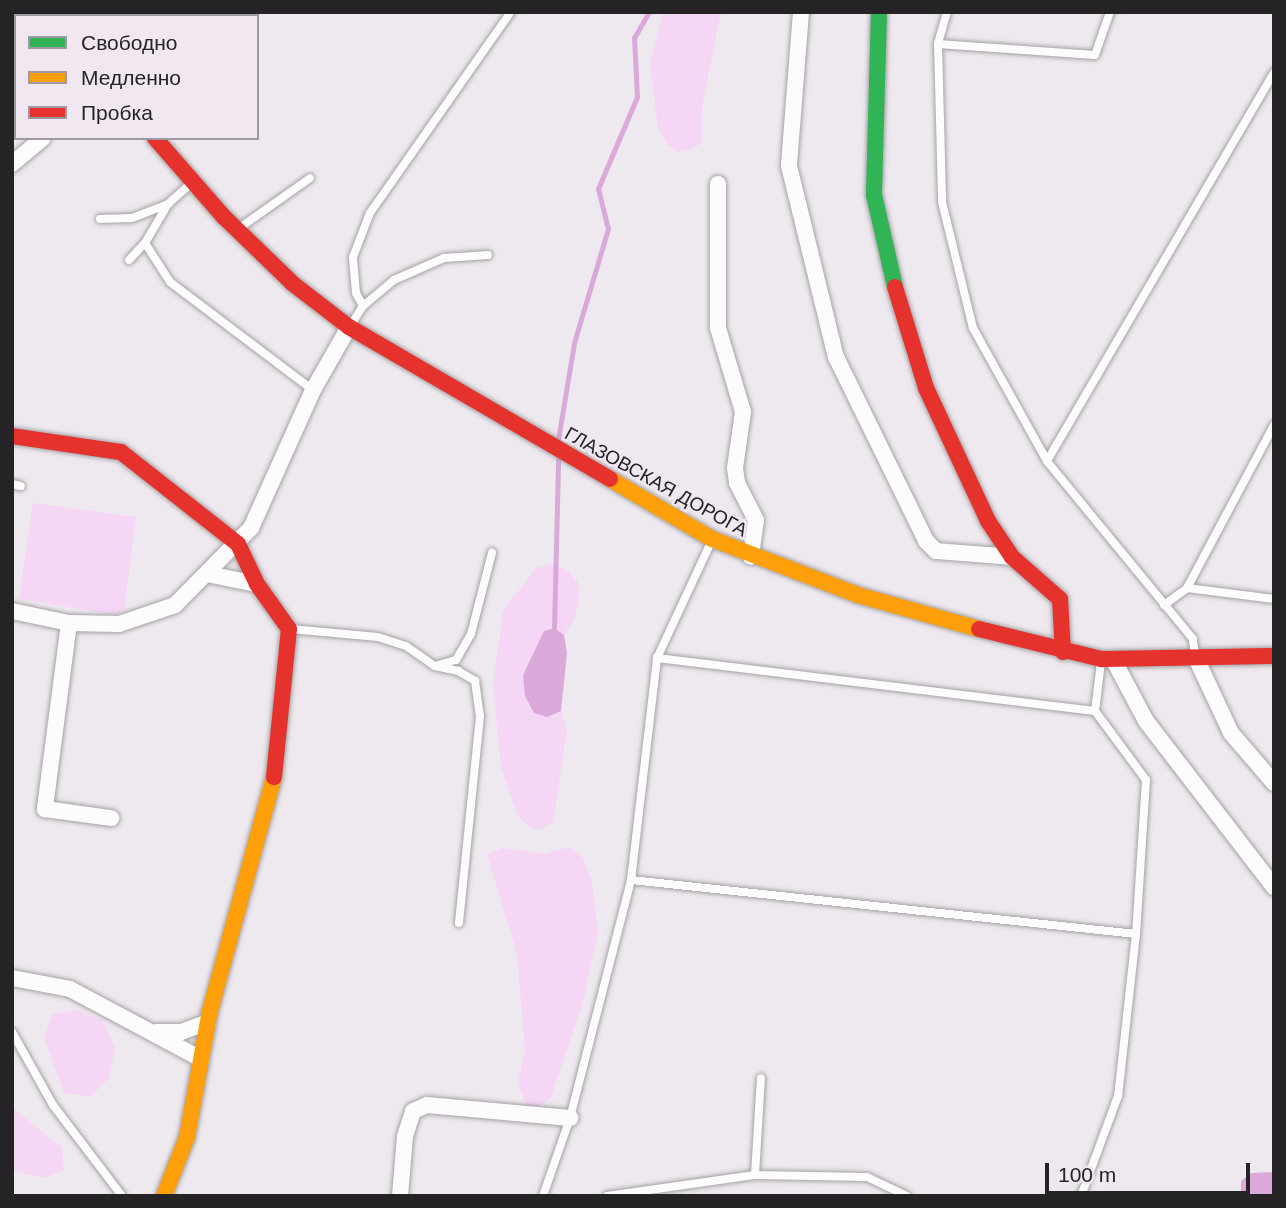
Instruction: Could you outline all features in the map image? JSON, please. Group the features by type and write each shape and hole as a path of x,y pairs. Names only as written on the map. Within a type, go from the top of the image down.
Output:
{"street":[{"path":"801,12 789,166 836,357 926,541 936,551 1012,557"},
{"path":"879,12 874,195 881,241 926,388 963,474 1012,557 1060,599 1063,652"},
{"path":"12,164 41,140"},
{"name":"ГЛАЗОВСКАЯ ДОРОГА","path":"163,144 237,230 292,283 349,327 712,539 751,557 984,633 1063,652 1107,659 1274,656"},
{"path":"718,184 718,328 743,412 735,468 737,483 756,520 751,557"},
{"path":"12,611 69,623 119,624 147,618 175,605 238,544 264,503 313,390 349,327"},
{"path":"12,436 121,452 238,544 257,584 289,629 274,776 208,1022 187,1137 164,1196"},
{"path":"207,575 257,584"},
{"path":"69,623 45,809 111,818"},
{"path":"1195,656 1231,733 1274,783"},
{"path":"1107,659 1146,721 1274,887"},
{"path":"12,978 70,989 157,1032 201,1059"},
{"path":"157,1032 181,1032 208,1022"},
{"path":"400,1196 405,1136 413,1111 427,1105 570,1118"}],"lane":[{"path":"363,306 356,293 353,257 370,213 512,12"},
{"path":"947,12 938,44 942,202 973,328 1047,461 1193,639 1195,656"},
{"path":"938,44 1095,55 1110,12"},
{"path":"1047,461 1274,72"},
{"path":"237,230 310,178"},
{"path":"129,260 145,243 168,204 193,182"},
{"path":"100,219 132,218 168,204"},
{"path":"145,243 170,282 313,390"},
{"path":"349,327 363,306 394,280 444,258 488,255"},
{"path":"1164,605 1187,588 1274,425"},
{"path":"543,1196 570,1118 631,880 657,658 712,539"},
{"path":"435,666 456,660 464,649 492,553"},
{"path":"1187,588 1274,599"},
{"path":"289,629 377,637 406,646 435,666 458,671 475,681 479,692 459,923"},
{"path":"657,658 1094,711 1146,780 1136,934 1118,1096 1081,1196"},
{"path":"1094,711 1107,659"},
{"path":"631,880 1136,934"},
{"path":"12,1032 52,1105 122,1196"},
{"path":"755,1175 761,1078"},
{"path":"607,1196 755,1175 867,1177 907,1196"}],"shaded area":[{"path":"663,12 721,12 702,107 702,142 691,150 678,152 667,145 658,128 650,64"},
{"path":"33,503 136,517 124,611 110,614 19,599"},
{"path":"554,564 569,571 578,583 579,599 575,617 564,635 554,628 547,717 561,711 567,731 553,822 540,830 528,826 517,814 501,768 493,685 503,611 537,567"},
{"path":"554,628 564,635 567,653 561,711 547,717 534,713 525,696 523,675 544,631"},
{"path":"570,847 582,856 592,881 598,933 582,1005 551,1097 539,1107 526,1105 518,1083 525,1050 517,954 487,854 503,848 544,854"},
{"path":"75,1010 102,1020 115,1047 109,1078 90,1097 64,1093 44,1038 52,1015"},
{"path":"12,1107 62,1148 64,1171 44,1178 12,1171"},
{"path":"1274,1172 1274,1196 1241,1196 1241,1181 1251,1173"}],"waterway":[{"path":"558,440 574,343 608,229 598,189 637,97 634,38 649,12"},
{"path":"554,628 558,459"}],"traffic: fast":[{"path":"879,12 874,195 895,287"}],"traffic: slow":[{"path":"610,479 712,539 858,595 979,629"},
{"path":"164,1196 187,1137 210,1011 274,777"}],"traffic: jam":[{"path":"157,140 224,217 292,283 349,327 610,479"},
{"path":"895,287 926,388 988,521 1012,557 1060,599 1063,652"},
{"path":"12,436 121,452 238,544 257,584 289,629 274,777"},
{"path":"979,629 1101,659 1274,656"}]}
